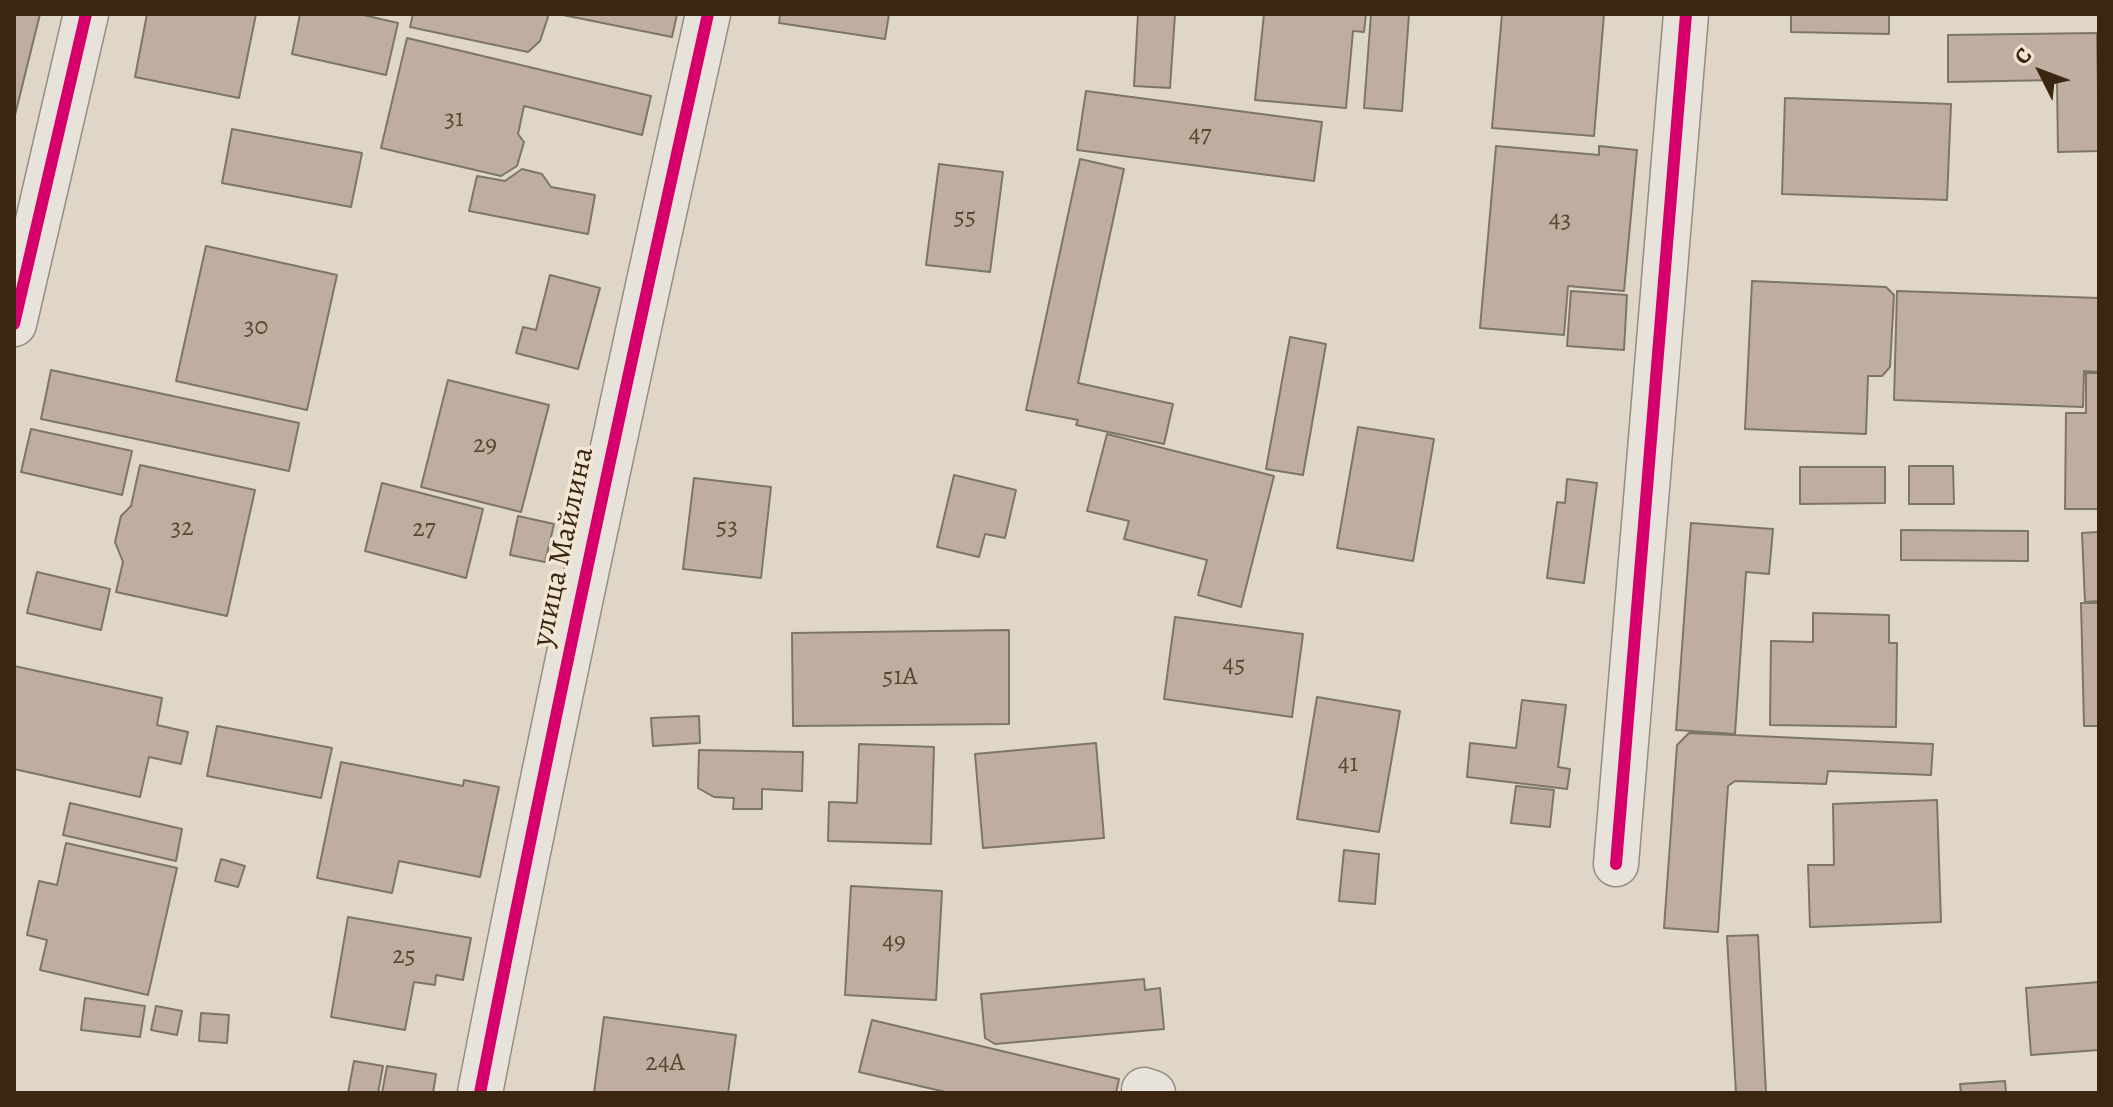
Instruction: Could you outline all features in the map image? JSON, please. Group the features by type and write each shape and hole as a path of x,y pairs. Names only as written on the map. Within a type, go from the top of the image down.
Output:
{"street":[{"path":"14,324 86,14"},
{"name":"улица Майлина","path":"480,1093 580,594 708,14"},
{"path":"1616,864 1686,14"}],"building":[{"path":"14,14 40,14 14,119"},
{"path":"147,14 256,14 239,98 135,77"},
{"path":"300,14 359,14 398,23 386,75 292,54"},
{"path":"413,14 547,14 548,17 540,41 528,52 410,27"},
{"path":"558,14 677,14 672,37"},
{"path":"780,14 889,14 885,39 779,23"},
{"path":"1138,14 1175,14 1170,88 1134,86"},
{"path":"1264,14 1366,14 1364,32 1353,31 1346,108 1255,100"},
{"path":"1371,14 1409,14 1402,111 1364,108"},
{"path":"1502,14 1604,14 1594,136 1492,128"},
{"path":"1791,14 1889,14 1889,34 1791,32"},
{"path":"2097,33 2099,151 2058,152 2057,80 1948,82 1948,35"},
{"path":"407,38 651,96 642,135 524,106 518,134 524,142 517,166 501,176 381,148"},
{"path":"1086,91 1322,122 1314,181 1077,150"},
{"path":"1785,98 1951,104 1947,200 1782,194"},
{"path":"232,129 362,153 351,207 222,183"},
{"path":"1496,146 1599,155 1599,146 1637,150 1624,291 1568,286 1564,335 1480,328"},
{"path":"1080,159 1124,169 1078,383 1173,404 1164,444 1076,425 1078,420 1026,410"},
{"path":"939,164 1003,172 990,272 926,265"},
{"path":"522,169 542,174 551,187 595,195 588,234 469,211 477,176 505,181"},
{"path":"206,246 337,275 307,410 176,381"},
{"path":"550,275 600,288 578,369 516,353 523,327 536,330"},
{"path":"1752,281 1886,287 1894,295 1890,367 1882,376 1868,376 1866,434 1745,429"},
{"path":"1571,291 1627,295 1624,350 1567,346"},
{"path":"1897,291 2099,298 2099,372 2084,371 2083,407 1894,400"},
{"path":"1290,337 1326,344 1303,475 1266,469"},
{"path":"51,370 299,423 289,471 41,419"},
{"path":"2086,373 2099,373 2099,509 2065,509 2066,413 2086,413"},
{"path":"448,380 549,405 521,512 421,487"},
{"path":"1358,427 1434,439 1413,561 1337,548"},
{"path":"31,429 132,451 122,495 21,472"},
{"path":"1107,434 1274,476 1241,607 1198,595 1207,560 1124,539 1129,521 1087,511"},
{"path":"140,465 255,490 227,616 116,592 123,562 115,542 121,516 131,506"},
{"path":"1909,466 1953,466 1954,504 1909,504"},
{"path":"1800,467 1885,467 1885,503 1800,504"},
{"path":"954,475 1016,490 1005,538 985,534 979,557 937,547"},
{"path":"694,478 771,487 761,578 683,569"},
{"path":"1567,479 1597,483 1584,583 1547,578 1557,502 1565,503"},
{"path":"382,483 483,509 466,578 365,551"},
{"path":"518,516 554,524 545,562 510,555"},
{"path":"1691,523 1773,529 1769,574 1746,572 1735,734 1676,730"},
{"path":"1901,530 2028,531 2028,561 1901,560"},
{"path":"2099,532 2099,601 2085,602 2082,533"},
{"path":"37,572 110,589 101,630 27,613"},
{"path":"2081,603 2099,603 2099,726 2084,726"},
{"path":"1813,613 1889,615 1889,643 1897,643 1896,727 1770,725 1771,641 1813,642"},
{"path":"1175,617 1303,634 1292,717 1164,699"},
{"path":"1009,630 1009,724 793,726 792,633"},
{"path":"14,666 162,698 157,725 188,732 181,764 149,757 140,797 14,769"},
{"path":"1317,697 1400,711 1379,832 1297,819"},
{"path":"1522,700 1566,705 1558,767 1570,769 1567,789 1467,777 1470,743 1516,748"},
{"path":"699,716 700,743 653,746 651,718"},
{"path":"217,726 332,748 321,798 207,776"},
{"path":"1689,733 1933,744 1931,775 1828,771 1826,784 1735,781 1728,786 1718,932 1664,928 1677,745"},
{"path":"1096,743 1104,838 983,848 975,754"},
{"path":"859,744 934,747 931,844 828,841 829,802 857,803"},
{"path":"699,750 803,752 802,791 762,789 762,809 733,809 734,798 714,797 698,788"},
{"path":"341,762 463,786 464,780 499,787 480,877 399,861 392,893 317,878"},
{"path":"1516,786 1554,790 1550,827 1511,823"},
{"path":"1937,800 1941,922 1810,927 1808,865 1834,865 1833,804"},
{"path":"70,803 182,829 176,861 63,835"},
{"path":"66,843 177,868 148,995 40,970 47,940 27,935 39,881 57,885"},
{"path":"1344,850 1379,854 1375,904 1339,901"},
{"path":"221,859 245,866 238,887 215,881"},
{"path":"851,886 942,891 936,1000 845,995"},
{"path":"348,917 471,938 463,980 436,975 435,985 414,982 405,1030 331,1017"},
{"path":"1758,935 1766,1093 1736,1093 1727,936"},
{"path":"1144,979 1145,990 1160,988 1164,1029 995,1044 985,1038 981,994"},
{"path":"2099,982 2099,1050 2031,1055 2026,988"},
{"path":"85,998 145,1006 140,1037 81,1030"},
{"path":"156,1006 182,1011 177,1035 151,1030"},
{"path":"201,1013 229,1015 227,1043 199,1041"},
{"path":"604,1017 736,1035 728,1093 594,1093"},
{"path":"872,1020 1119,1079 1116,1093 950,1093 859,1072"},
{"path":"354,1061 383,1066 378,1093 348,1093"},
{"path":"387,1066 436,1074 433,1093 382,1093"},
{"path":"2005,1081 2006,1093 1961,1093 1960,1084"}],"cycle path":[{"path":"14,324 86,14"},
{"path":"480,1093 590,553 708,14"},
{"path":"1616,864 1686,14"}]}
